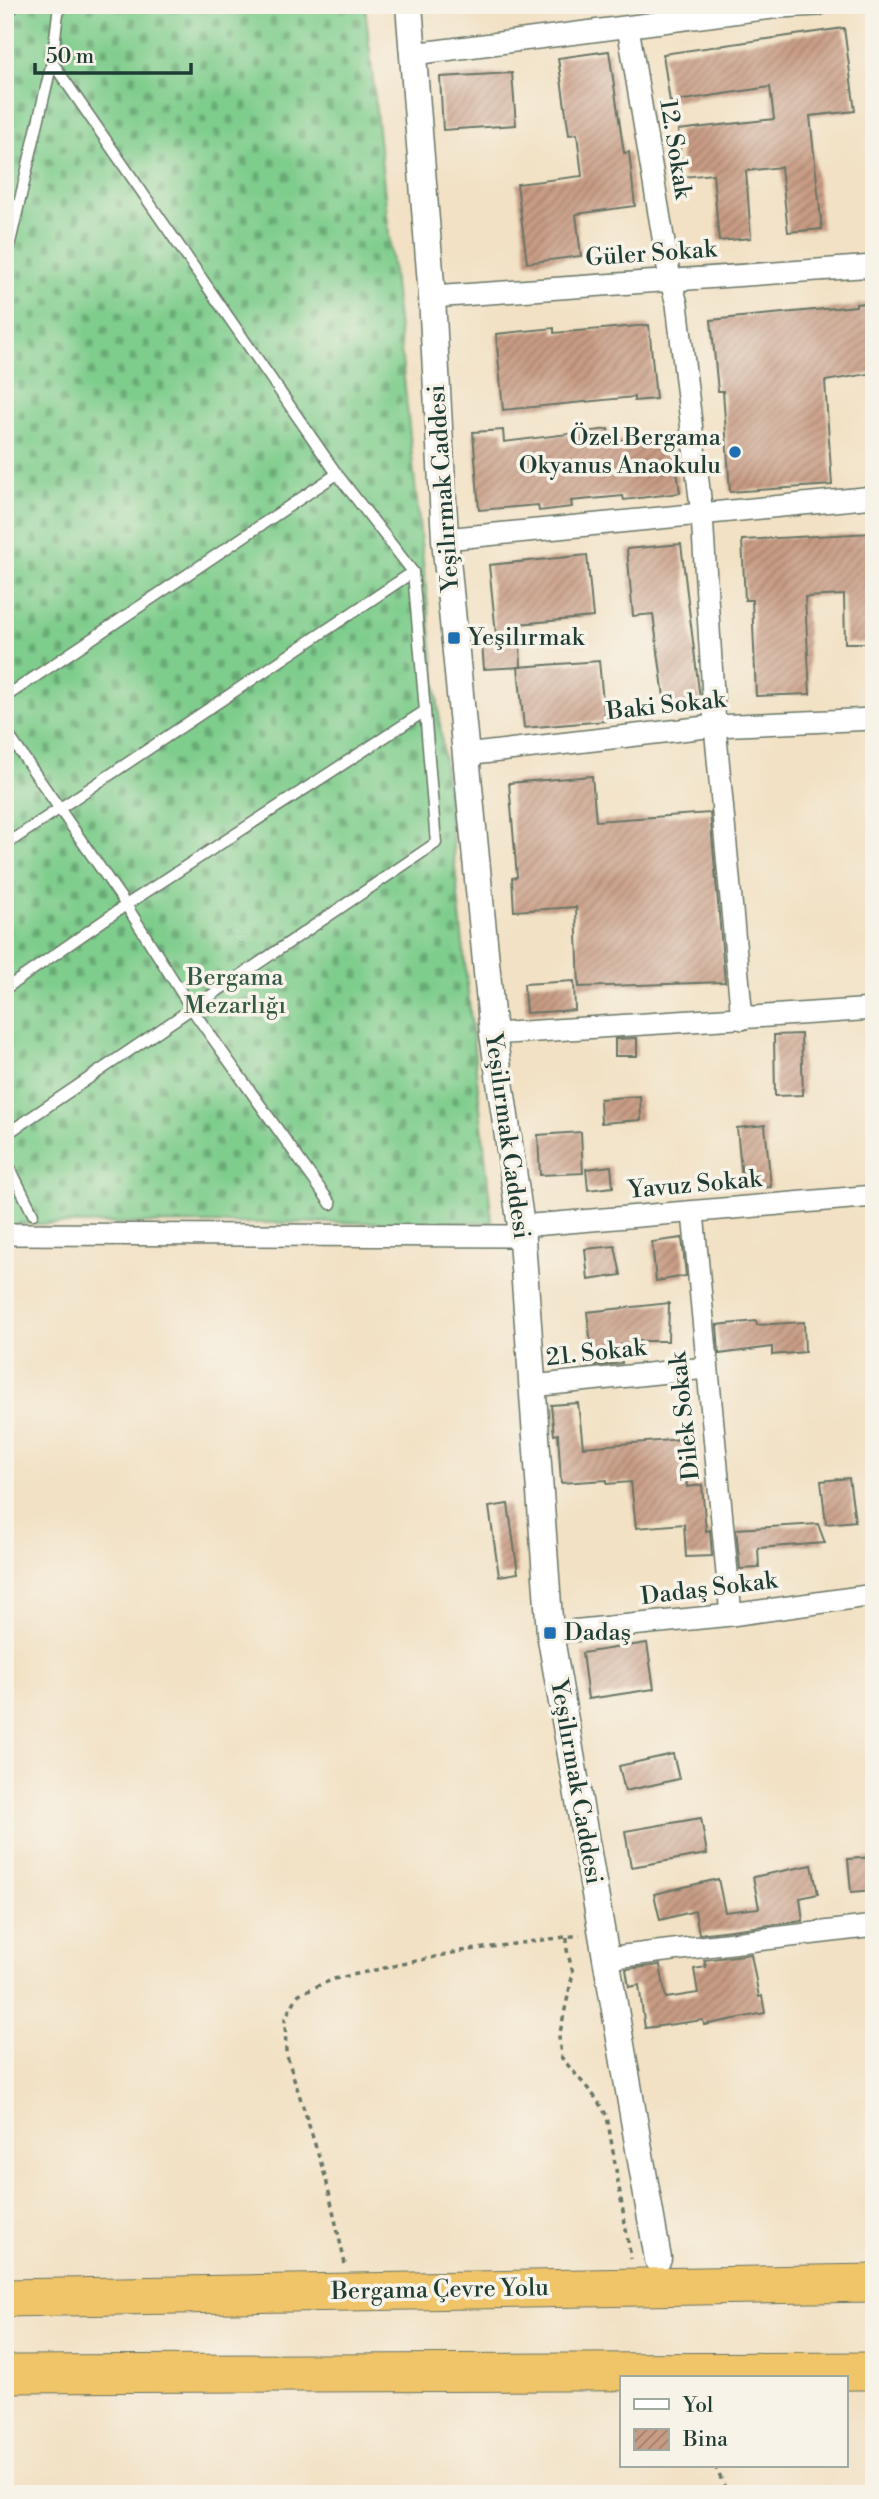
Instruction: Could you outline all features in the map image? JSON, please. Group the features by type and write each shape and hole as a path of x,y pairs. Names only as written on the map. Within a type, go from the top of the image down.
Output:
{"highway":[{"name":"Bergama Çevre Yolu","path":"5,2298 874,2283"},
{"path":"5,2374 874,2371"}],"street":[{"name":"Yeşilırmak Caddesi","path":"409,5 432,297 445,539 493,1034 521,1231 550,1633 658,2259"},
{"path":"413,54 780,6 818,5"},
{"name":"12. Sokak","path":"628,27 670,279 677,304 702,515 715,726 742,1018"},
{"name":"Güler Sokak","path":"432,297 874,266"},
{"path":"445,539 874,497"},
{"name":"Baki Sokak","path":"465,755 715,726 874,719"},
{"path":"493,1034 874,1009"},
{"name":"Yavuz Sokak","path":"5,1234 521,1231 874,1196"},
{"name":"Dilek Sokak","path":"693,1213 731,1615"},
{"name":"21. Sokak","path":"532,1386 706,1368"},
{"name":"Dadaş Sokak","path":"550,1633 731,1615 874,1595"},
{"path":"607,1958 874,1926"}],"lane":[{"path":"5,15 16,5"},
{"path":"5,264 52,62 59,5"},
{"path":"5,1135 436,843 414,572 337,474 52,62"},
{"path":"5,698 337,474"},
{"path":"5,845 414,572"},
{"path":"5,989 126,905 425,711"},
{"path":"5,730 126,905 191,1009 331,1204"},
{"path":"5,1158 33,1214"}],"path":[{"path":"346,2268 326,2179 286,2053 285,2018 299,1994 334,1979 461,1951 603,1932"},
{"path":"566,1938 566,1950 573,1973 559,2037 561,2057 595,2097 607,2116 631,2259"},
{"path":"716,2468 728,2494"}],"green space":[{"name":"Bergama Mezarlığı","path":"5,5 365,5 492,1222 5,1224"}],"building":[{"path":"844,28 855,111 810,116 822,229 788,232 781,167 746,171 751,238 719,241 713,174 683,177 678,130 774,119 770,87 670,102 663,54"},
{"path":"609,51 624,153 629,152 635,206 576,214 581,256 527,263 517,184 582,176 577,134 569,135 558,58"},
{"path":"512,73 516,125 443,130 440,77"},
{"path":"874,302 874,373 825,381 832,485 730,492 723,391 718,391 711,320"},
{"path":"649,325 656,399 634,401 634,397 503,410 496,334 554,328 554,333"},
{"path":"608,429 609,442 672,434 680,493 624,500 623,496 571,501 572,507 539,511 538,505 479,510 473,432 503,430 504,442"},
{"path":"872,533 874,643 845,643 844,595 805,597 810,694 756,696 752,600 745,600 742,540"},
{"path":"681,544 701,707 666,712 653,614 633,616 627,549"},
{"path":"587,555 593,617 519,624 521,667 484,669 482,644 497,644 489,565"},
{"path":"599,661 605,721 524,728 518,667"},
{"path":"592,776 596,821 710,813 725,982 579,987 576,907 514,911 512,878 517,877 509,783"},
{"path":"574,981 575,1010 526,1013 524,984"},
{"path":"801,1034 803,1095 775,1096 774,1035"},
{"path":"637,1038 637,1056 615,1056 615,1039"},
{"path":"640,1096 641,1120 601,1123 600,1099"},
{"path":"765,1125 771,1187 743,1189 737,1128"},
{"path":"581,1132 583,1173 540,1175 538,1135"},
{"path":"611,1166 613,1187 588,1190 586,1169"},
{"path":"682,1238 686,1276 656,1281 652,1242"},
{"path":"615,1246 621,1275 588,1280 585,1249"},
{"path":"669,1303 668,1341 634,1341 634,1345 620,1345 622,1363 587,1367 584,1354 592,1353 587,1312"},
{"path":"756,1321 757,1325 804,1322 805,1352 772,1355 772,1347 719,1354 717,1325"},
{"path":"578,1403 583,1447 683,1439 687,1487 702,1485 706,1531 710,1530 712,1556 686,1557 684,1524 636,1528 631,1482 607,1484 607,1480 561,1483 558,1434 554,1435 551,1405"},
{"path":"849,1478 855,1521 826,1524 821,1481"},
{"path":"508,1504 518,1573 499,1576 489,1507"},
{"path":"818,1524 825,1543 758,1548 759,1568 740,1569 736,1529"},
{"path":"647,1643 654,1689 588,1699 582,1653"},
{"path":"673,1754 679,1779 625,1791 619,1766"},
{"path":"701,1818 707,1854 631,1867 625,1831"},
{"path":"874,1857 874,1890 851,1892 848,1859"},
{"path":"812,1865 818,1894 800,1898 803,1921 699,1934 695,1911 660,1920 654,1894 718,1879 725,1912 759,1908 753,1877"},
{"path":"751,1954 759,1997 762,1996 765,2013 704,2025 703,2020 645,2028 639,1985 629,1987 626,1969 660,1965 666,1998 698,1993 694,1969 706,1967 704,1960"}],"place":[{"name":"Özel Bergama Okyanus Anaokulu","path":"735,452"},
{"name":"Yeşilırmak","path":"454,638"},
{"name":"Dadaş","path":"550,1633"}]}
